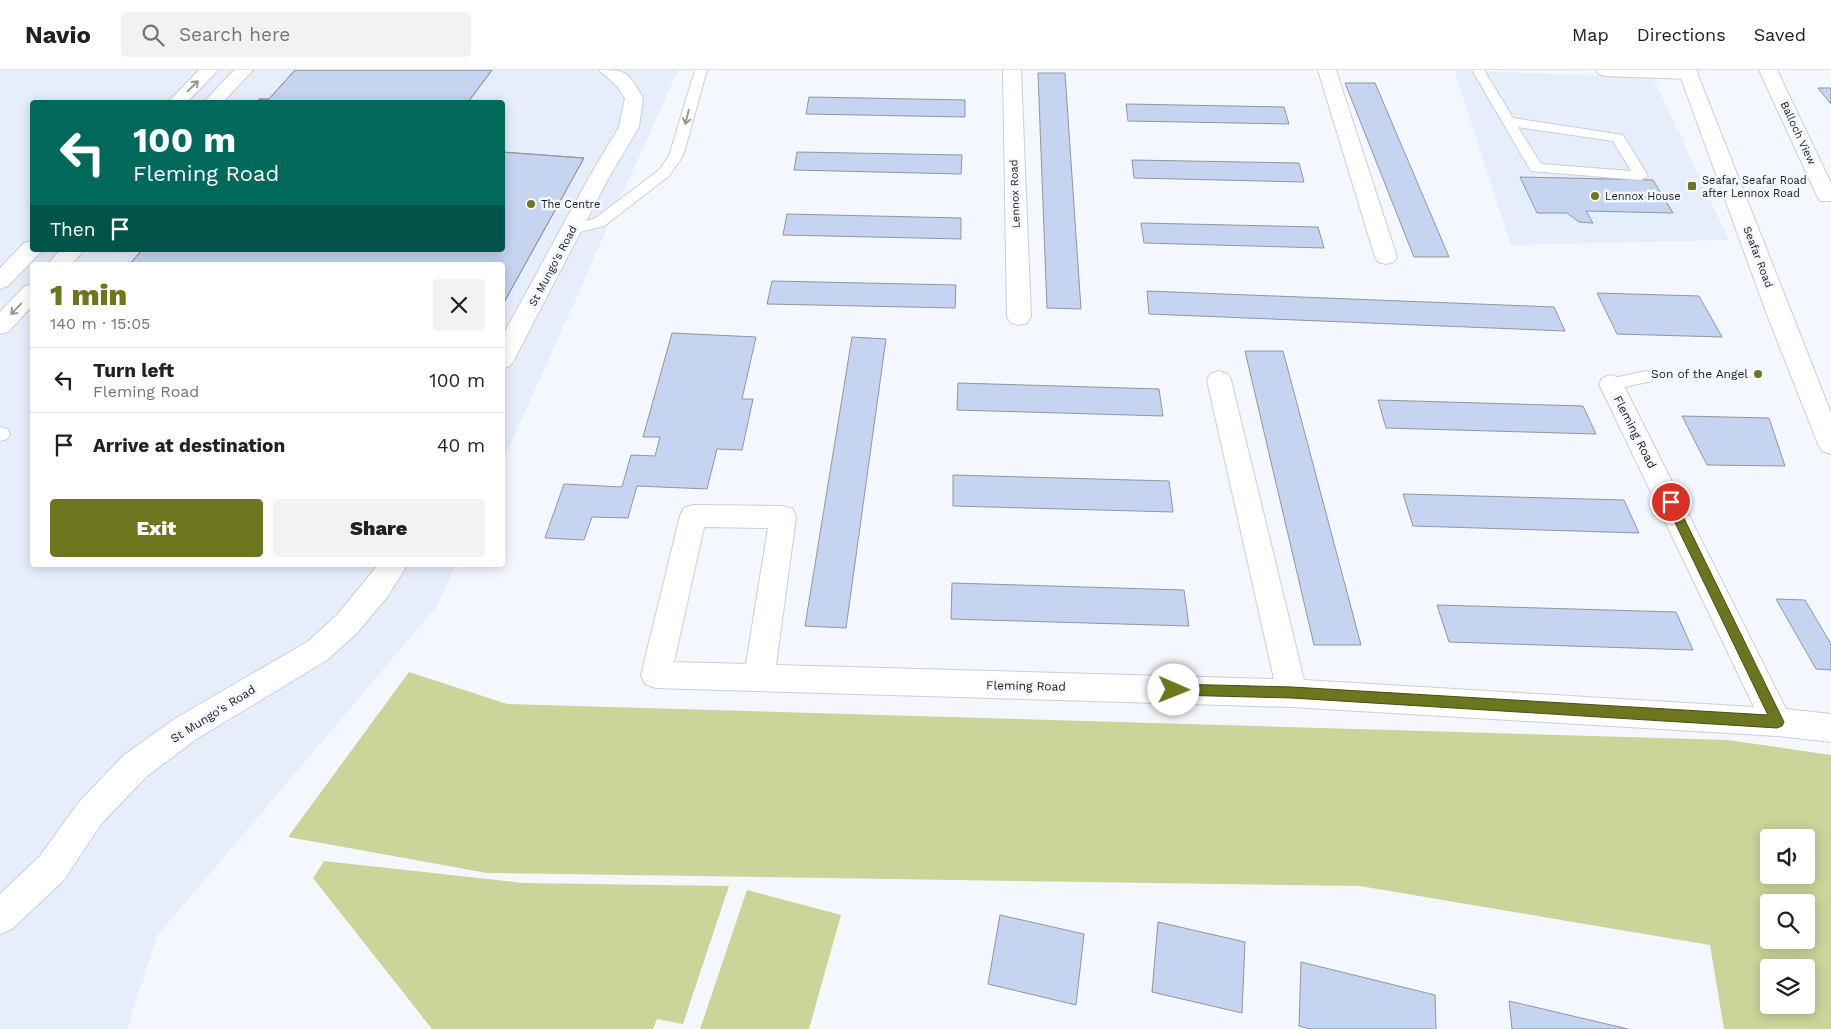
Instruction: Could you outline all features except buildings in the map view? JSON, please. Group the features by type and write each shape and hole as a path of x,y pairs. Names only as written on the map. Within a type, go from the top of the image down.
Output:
{"street":[{"path":"179,100 209,70"},
{"path":"215,100 244,70"},
{"name":"St Mungo's Road","path":"505,354 598,179 629,127 634,98 624,82 608,70"},
{"name":"Lennox Road","path":"1012,70 1019,317"},
{"path":"1327,70 1386,256"},
{"path":"1605,70 1688,72"},
{"name":"Balloch View","path":"1768,70 1827,196"},
{"name":"Seafar Road","path":"1688,72 1778,312 1831,444"},
{"path":"0,281 30,250"},
{"path":"61,262 71,252"},
{"path":"0,326 30,294"},
{"path":"1219,380 1292,693"},
{"name":"Fleming Road","path":"1611,384 1693,546 1777,722"},
{"name":"Fleming Road","path":"759,679 783,517 693,516 656,676 759,679 1292,693 1777,722 1831,728"},
{"name":"St Mungo's Road","path":"0,917 52,868 90,813 135,766 186,728 317,651 354,617 378,588 392,567"}],"lane":[{"path":"572,229 599,223 664,173 676,156 694,88 701,70"},
{"path":"1478,70 1507,121 1536,168 1641,176 1618,138 1507,121"},
{"path":"1611,384 1646,377"}],"shaded area":[{"path":"0,70 678,70 505,457 505,262 30,262 30,567 455,567 437,606 157,936 127,1029 0,1029"},
{"path":"1454,70 1653,78 1729,240 1511,245"}],"green space":[{"path":"409,672 507,704 1728,740 1831,755 1831,1029 1724,1029 1710,945 1360,886 487,873 288,837"},
{"path":"324,861 523,883 729,886 683,1024 657,1019 653,1029 432,1029 313,878"},
{"path":"747,890 841,915 809,1029 700,1029"}],"place":[{"name":"Seafar, Seafar Road after Lennox Road","path":"1692,186"},
{"name":"Lennox House","path":"1595,196"},
{"name":"The Centre","path":"531,204"},
{"name":"Son of the Angel","path":"1758,374"}],"route":[{"path":"1174,690 1292,693 1777,722 1671,502"}]}
